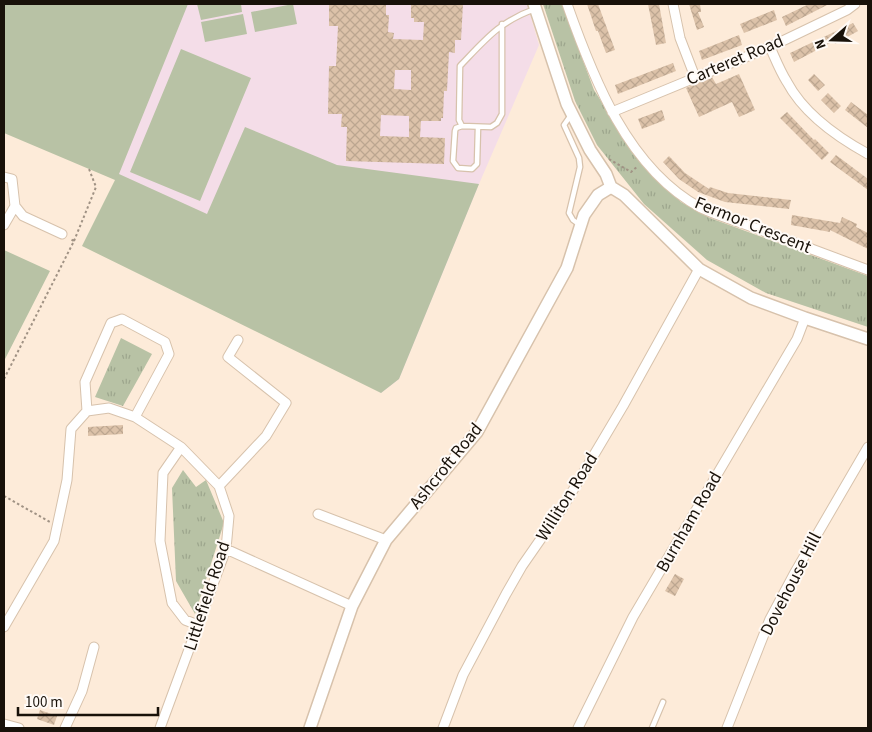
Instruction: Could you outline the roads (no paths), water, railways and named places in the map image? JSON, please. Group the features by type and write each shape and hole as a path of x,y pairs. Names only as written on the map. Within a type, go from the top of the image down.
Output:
{"street":[{"name":"Fermor Crescent","path":"567,4 586,59 612,112 646,160 671,188 702,208 868,270"},
{"path":"673,4 680,38 695,77"},
{"name":"Carteret Road","path":"612,112 770,47 847,10 855,4"},
{"path":"535,7 566,104 611,186 624,195 699,269 751,298 868,339"},
{"path":"770,47 787,84 808,111 838,136 867,151"},
{"path":"4,177 12,179 15,206 23,216 62,234"},
{"name":"Ashcroft Road","path":"310,728 352,606 386,540 478,432 567,268 584,215 598,195 611,186"},
{"path":"4,225 15,206"},
{"name":"Williton Road","path":"443,728 463,675 506,594 522,566 568,498 623,406 699,269"},
{"name":"Burnham Road","path":"578,728 633,617 797,339 805,318"},
{"path":"4,627 54,541 67,480 71,429 87,411 85,382 111,323 122,319 164,342 169,354 135,416"},
{"path":"219,486 266,436 286,403 228,357 238,340"},
{"name":"Littlefield Road","path":"87,411 109,408 135,416 181,447 219,486 229,516 226,549 160,728"},
{"path":"181,447 163,473 160,541 172,602 185,620 198,626"},
{"name":"Dovehouse Hill","path":"727,728 770,619 868,447"},
{"path":"318,514 386,540"},
{"path":"226,549 352,606"},
{"path":"65,728 82,691 94,648"},
{"path":"4,724 19,728"}],"lane":[{"path":"462,126 459,120 460,66 502,24 535,7"},
{"path":"478,127 478,164 472,169 458,168 453,161 456,128 462,126 478,127 492,128 502,114 502,24"},
{"path":"572,114 564,125 579,158 580,168 569,213 573,220 581,225"},
{"path":"652,728 663,702"}]}
